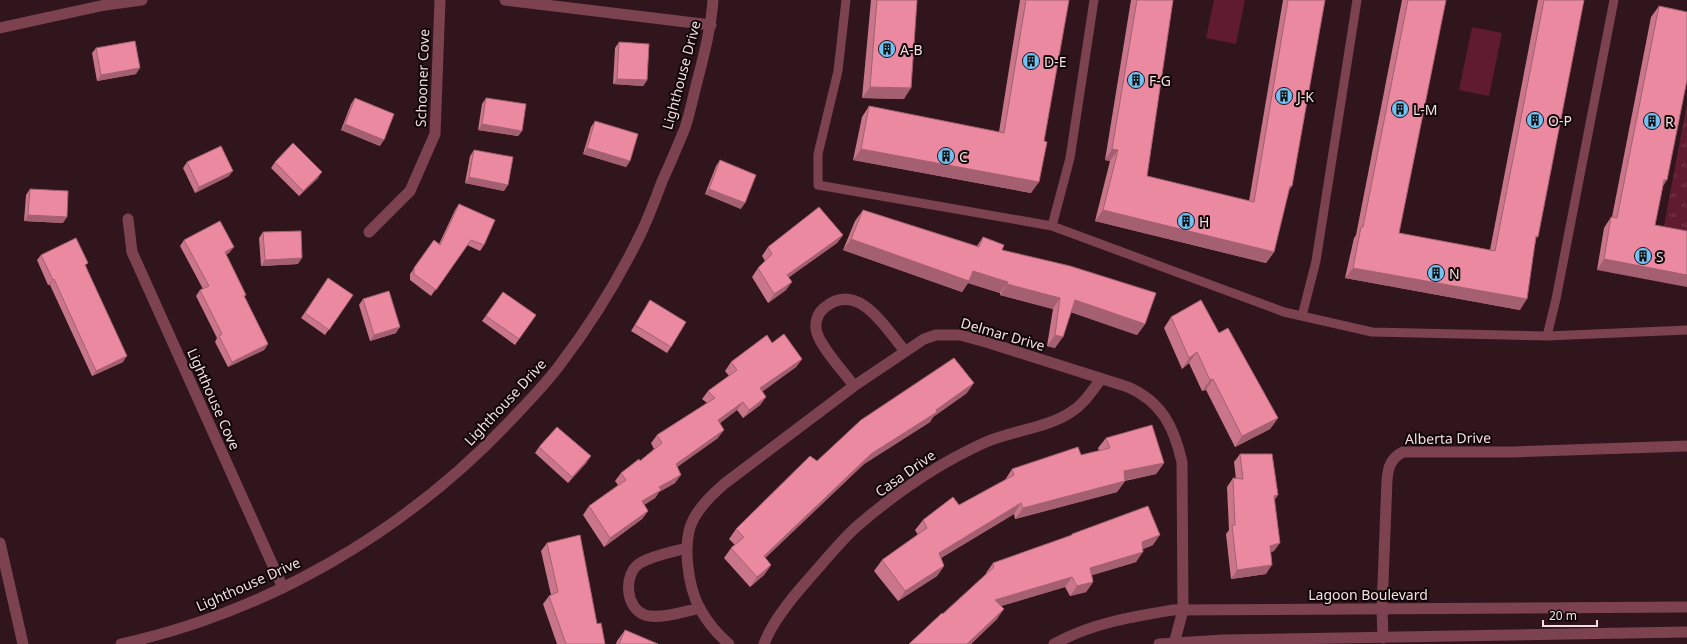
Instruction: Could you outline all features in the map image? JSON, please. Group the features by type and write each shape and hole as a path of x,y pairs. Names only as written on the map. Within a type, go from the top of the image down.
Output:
{"street":[{"path":"0,28 105,5 142,0"},
{"name":"Schooner Cove","path":"369,232 410,191 435,134 440,0"},
{"path":"505,0 711,25"},
{"name":"Lighthouse Drive","path":"121,644 166,633 230,611 283,588 315,571 374,535 443,484 502,430 558,368 610,292 643,230 686,125 711,25 713,0"},
{"name":"Lighthouse Cove","path":"128,219 132,252 283,588"},
{"path":"854,386 827,350 817,332 817,317 823,308 832,302 844,300 853,299 860,302 878,318 905,351"},
{"name":"Delmar Drive","path":"729,644 710,626 700,608 691,582 688,548 689,533 693,519 710,496 854,386 924,339 936,335 960,335 986,342 1128,387 1153,402 1168,422 1177,443 1182,462 1183,610 1174,643"},
{"name":"Casa Drive","path":"764,644 791,600 824,561 855,529 894,497 937,468 975,447 1008,434 1053,421 1071,413 1081,405 1101,379"},
{"name":"Alberta Drive","path":"1383,638 1382,609 1387,480 1390,464 1396,455 1403,452 1513,452 1687,446"},
{"path":"0,543 3,572 22,644"},
{"path":"688,548 661,555 640,563 630,574 628,581 629,590 635,609 644,615 660,616 700,608"},
{"name":"Lagoon Boulevard","path":"1054,644 1073,633 1122,618 1174,610 1687,607"},
{"path":"1159,644 1223,640 1687,632"}],"lane":[{"path":"846,0 838,71 818,154 818,185 1052,226 1284,312 1372,332 1547,336 1687,330"},
{"path":"1052,226 1070,158 1094,0"},
{"path":"1302,316 1316,262 1357,0"},
{"path":"1547,336 1556,299 1614,0"}],"green space":[{"path":"1214,0 1245,0 1236,44 1206,38"},
{"path":"1472,27 1502,33 1489,96 1459,90"},
{"path":"1687,103 1687,231 1664,226"}],"building":[{"name":"A-B","path":"877,0 917,0 911,88 870,87"},
{"path":"1026,0 1069,0 1044,141 1047,142 1039,182 861,149 869,106 1004,133"},
{"path":"1137,0 1173,0 1147,176 1254,202 1288,0 1325,0 1292,186 1290,186 1274,252 1103,210 1118,150 1112,149"},
{"path":"1408,0 1446,0 1399,233 1495,251 1544,0 1584,0 1538,237 1536,236 1527,299 1353,268 1361,227 1363,227"},
{"path":"1659,6 1687,12 1687,80 1667,180 1664,180 1655,225 1687,231 1687,275 1604,259 1611,217 1617,218"},
{"path":"135,41 140,68 101,75 96,48"},
{"path":"619,42 649,44 647,80 617,79"},
{"path":"355,98 394,114 384,140 345,124"},
{"path":"486,98 526,104 522,131 482,124"},
{"path":"595,121 638,134 630,161 587,148"},
{"path":"293,143 322,172 303,191 275,162"},
{"path":"221,146 233,171 199,187 187,162"},
{"path":"474,150 513,157 508,185 469,177"},
{"path":"720,160 756,175 745,203 709,189"},
{"path":"30,189 68,191 67,217 28,215"},
{"path":"459,204 495,220 484,245 471,240 436,290 414,274 414,268 434,240 440,245"},
{"path":"819,207 843,235 787,275 792,282 774,294 758,268 772,254 768,247"},
{"path":"863,210 979,247 983,237 1004,245 1002,250 1070,266 1156,293 1145,324 1075,300 1063,337 1055,335 1060,298 1007,284 1008,282 973,271 969,281 851,239"},
{"path":"220,221 234,247 225,252 246,295 244,296 268,344 232,362 219,336 222,334 200,290 209,286 184,240"},
{"path":"301,231 302,258 265,260 263,232"},
{"path":"76,238 88,263 85,265 127,356 96,371 54,279 53,280 41,255"},
{"path":"328,278 353,295 329,330 305,313"},
{"path":"389,291 400,327 374,335 363,299"},
{"path":"503,292 536,315 519,339 486,316"},
{"path":"650,300 686,322 671,347 635,325"},
{"path":"1201,300 1219,333 1228,328 1278,418 1242,436 1213,379 1210,380 1197,352 1189,358 1171,317"},
{"path":"784,334 802,359 760,388 766,397 749,410 743,402 718,420 724,430 676,464 681,475 659,487 661,490 642,501 648,511 610,538 589,506 626,480 621,473 639,459 640,461 662,443 657,435 715,398 708,391 737,370 731,362 767,335 772,343"},
{"path":"954,358 974,383 936,410 937,412 871,454 764,556 771,565 757,577 731,548 744,537 736,529 810,456 817,461 861,420"},
{"path":"1152,425 1164,463 1124,471 1125,481 1023,508 1021,503 939,553 944,566 905,591 882,560 927,528 923,520 953,497 959,505 1014,475 1012,469 1078,447 1081,455 1110,448 1106,438"},
{"path":"557,427 591,456 572,477 539,447"},
{"path":"1240,454 1272,454 1278,495 1274,496 1280,543 1270,546 1272,565 1237,570 1232,525 1235,525 1233,478 1243,479"},
{"path":"1148,506 1160,535 1142,542 1143,552 1090,568 1093,582 1077,586 1072,577 995,600 1004,609 967,644 909,644 994,567 993,563"},
{"path":"580,535 597,624 601,623 605,644 566,644 549,596 558,592 547,543"},
{"path":"625,630 658,644 619,644"}],"place":[{"name":"A-B","path":"887,49"},
{"name":"D-E","path":"1031,61"},
{"name":"F-G","path":"1136,80"},
{"name":"J-K","path":"1284,96"},
{"name":"L-M","path":"1400,109"},
{"name":"O-P","path":"1535,120"},
{"name":"R","path":"1652,121"},
{"name":"C","path":"946,156"},
{"name":"H","path":"1186,221"},
{"name":"S","path":"1643,256"},
{"name":"N","path":"1436,273"}]}
